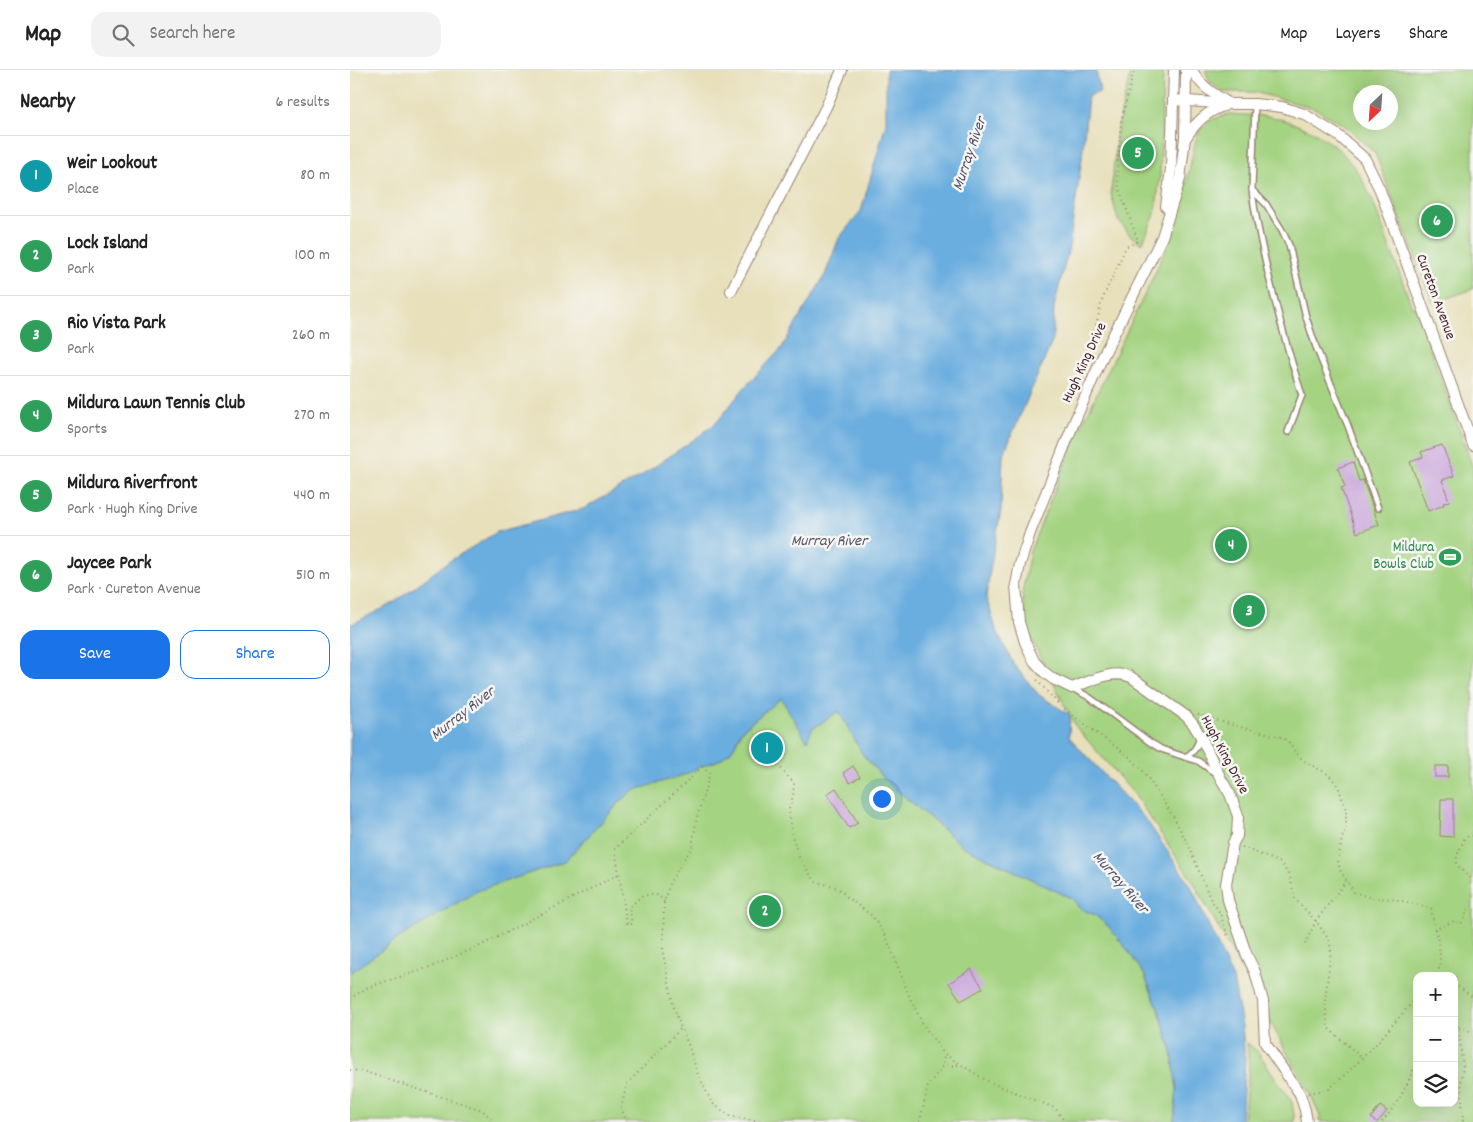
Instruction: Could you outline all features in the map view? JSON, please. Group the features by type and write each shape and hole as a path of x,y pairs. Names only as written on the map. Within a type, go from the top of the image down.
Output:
{"street":[{"path":"731,291 826,106 842,70"},
{"name":"Hugh King Drive","path":"1162,237 1171,169 1174,70"},
{"name":"Hugh King Drive","path":"1186,70 1185,140 1180,179 1162,237 1090,385 1030,533 1020,564 1016,585 1016,602 1025,642 1034,661 1052,679 1072,688 1114,674 1124,674 1186,716 1201,737 1230,794 1238,816 1237,836 1233,843 1226,884 1228,900 1246,953 1255,972 1263,1001 1265,1043 1300,1094 1307,1122"},
{"path":"1192,70 1201,84 1214,95 1230,104"},
{"name":"Cureton Avenue","path":"1173,100 1282,107 1304,114 1339,136 1365,159 1380,190 1473,444"},
{"path":"1185,140 1202,117 1214,109 1230,104"}],"lane":[{"path":"1255,104 1252,190 1257,223 1275,302 1302,395 1288,432"},
{"path":"1252,190 1266,204 1289,245 1306,316 1316,347 1378,508"},
{"path":"1072,688 1089,697 1151,743 1161,749 1198,761 1221,778"},
{"path":"1185,757 1195,749 1201,737"}],"path":[{"path":"1077,390 1094,338 1101,304 1106,291 1126,247 1138,241 1119,188 1117,172 1121,122 1134,70"},
{"path":"1035,677 1060,706 1131,758 1145,773 1190,849 1232,945"},
{"path":"1186,716 1200,715 1278,736 1288,741 1304,761 1328,774 1338,786 1346,810 1346,830 1342,838 1338,862 1346,881 1354,892 1371,898 1394,899 1431,908 1441,958 1439,972"},
{"path":"767,748 777,764 794,783 789,809 792,835 799,856 816,882 838,889 872,916 886,936 910,998 924,1026 944,1054 989,1082 1055,1108 1065,1122"},
{"path":"664,902 658,895 643,894 629,907 632,924 627,924 615,849 702,767 710,773 697,817 692,848 670,882 664,902 663,953 673,1004 697,1072 712,1104 730,1116 763,1122"},
{"path":"1473,836 1465,837 1456,861 1457,865 1473,881"},
{"path":"1233,843 1282,863 1290,877 1295,899 1316,921 1330,940 1331,951 1326,1000 1328,1028 1362,1058"},
{"path":"350,999 368,987 428,968 480,946 619,874"},
{"path":"1305,944 1316,921 1346,881"},
{"path":"1435,929 1454,921 1461,924 1468,910 1473,909"},
{"path":"1458,987 1473,997"},
{"path":"1300,1094 1329,1089 1362,1058 1413,1001"},
{"path":"627,1122 621,1108 627,1084 681,1028"},
{"path":"1463,1122 1461,1079 1463,1068 1458,1028 1473,1032"},
{"path":"920,1122 928,1085 942,1066 944,1054"},
{"path":"1382,1122 1408,1084 1416,1062"},
{"path":"942,1066 961,1065"},
{"path":"350,1070 362,1071 482,1110 494,1122"}],"green space":[{"path":"1131,70 1163,70 1160,176 1155,214 1142,244 1131,236 1118,220 1111,194 1117,131"},
{"path":"1205,70 1473,70 1473,289 1433,303 1375,153 1344,125 1314,108 1254,92 1223,92 1210,82"},
{"path":"1229,114 1266,116 1288,121 1316,133 1341,151 1360,175 1373,202 1412,307 1415,306 1473,468 1473,1122 1320,1122 1320,1116 1313,1100 1194,883 1134,794 1076,727 1027,628 1022,594 1030,551 1075,439 1156,271 1176,223 1199,131 1211,120"},
{"path":"781,698 807,740 812,729 839,711 863,755 885,780 964,847 1073,899 1079,908 1095,915 1108,926 1144,974 1159,1010 1172,1052 1177,1089 1174,1122 350,1122 350,973 400,937 477,891 565,861 632,791 719,760 730,752 741,731"},
{"path":"1247,1043 1257,1051 1292,1102 1295,1122 1243,1122 1249,1066"}],"water":[{"name":"Murray River","path":"886,70 1096,70 1100,92 1088,96 1082,158 1069,247 1054,307 1053,340 1003,455 1001,511 986,597 996,629 1014,665 1039,695 1070,715 1069,737 1147,821 1191,886 1233,979 1242,1026 1245,1059 1241,1122 1174,1122 1177,1089 1172,1052 1159,1010 1144,974 1108,926 1095,915 1079,908 1073,899 964,847 885,780 863,755 839,711 812,729 807,741 781,698 741,731 730,752 719,760 684,775 632,791 565,861 477,891 400,937 350,973 350,625 392,604 448,562 497,532 583,509 641,476 717,422 744,388 781,349 825,275 839,238 861,211 886,123"}],"building":[{"path":"1442,445 1454,476 1442,480 1449,501 1428,511 1410,462 1423,457 1421,452"},
{"path":"1353,462 1359,481 1363,480 1379,525 1357,533 1341,488 1345,487 1338,468"},
{"path":"853,766 860,777 850,783 843,773"},
{"path":"1435,766 1448,766 1448,777 1435,777"},
{"path":"836,788 858,823 849,828 827,794"},
{"path":"1441,799 1453,799 1453,837 1440,836"},
{"path":"971,969 983,988 961,1001 949,983"},
{"path":"1380,1106 1387,1111 1376,1122 1371,1118"}],"place":[{"name":"Mildura Riverfront","path":"1138,153"},
{"name":"Jaycee Park","path":"1437,221"},
{"name":"Mildura Lawn Tennis Club","path":"1231,545"},
{"name":"Mildura Bowls Club","path":"1450,557"},
{"name":"Rio Vista Park","path":"1249,611"},
{"name":"Weir Lookout","path":"767,748"},
{"name":"Lock Island","path":"765,911"}]}
